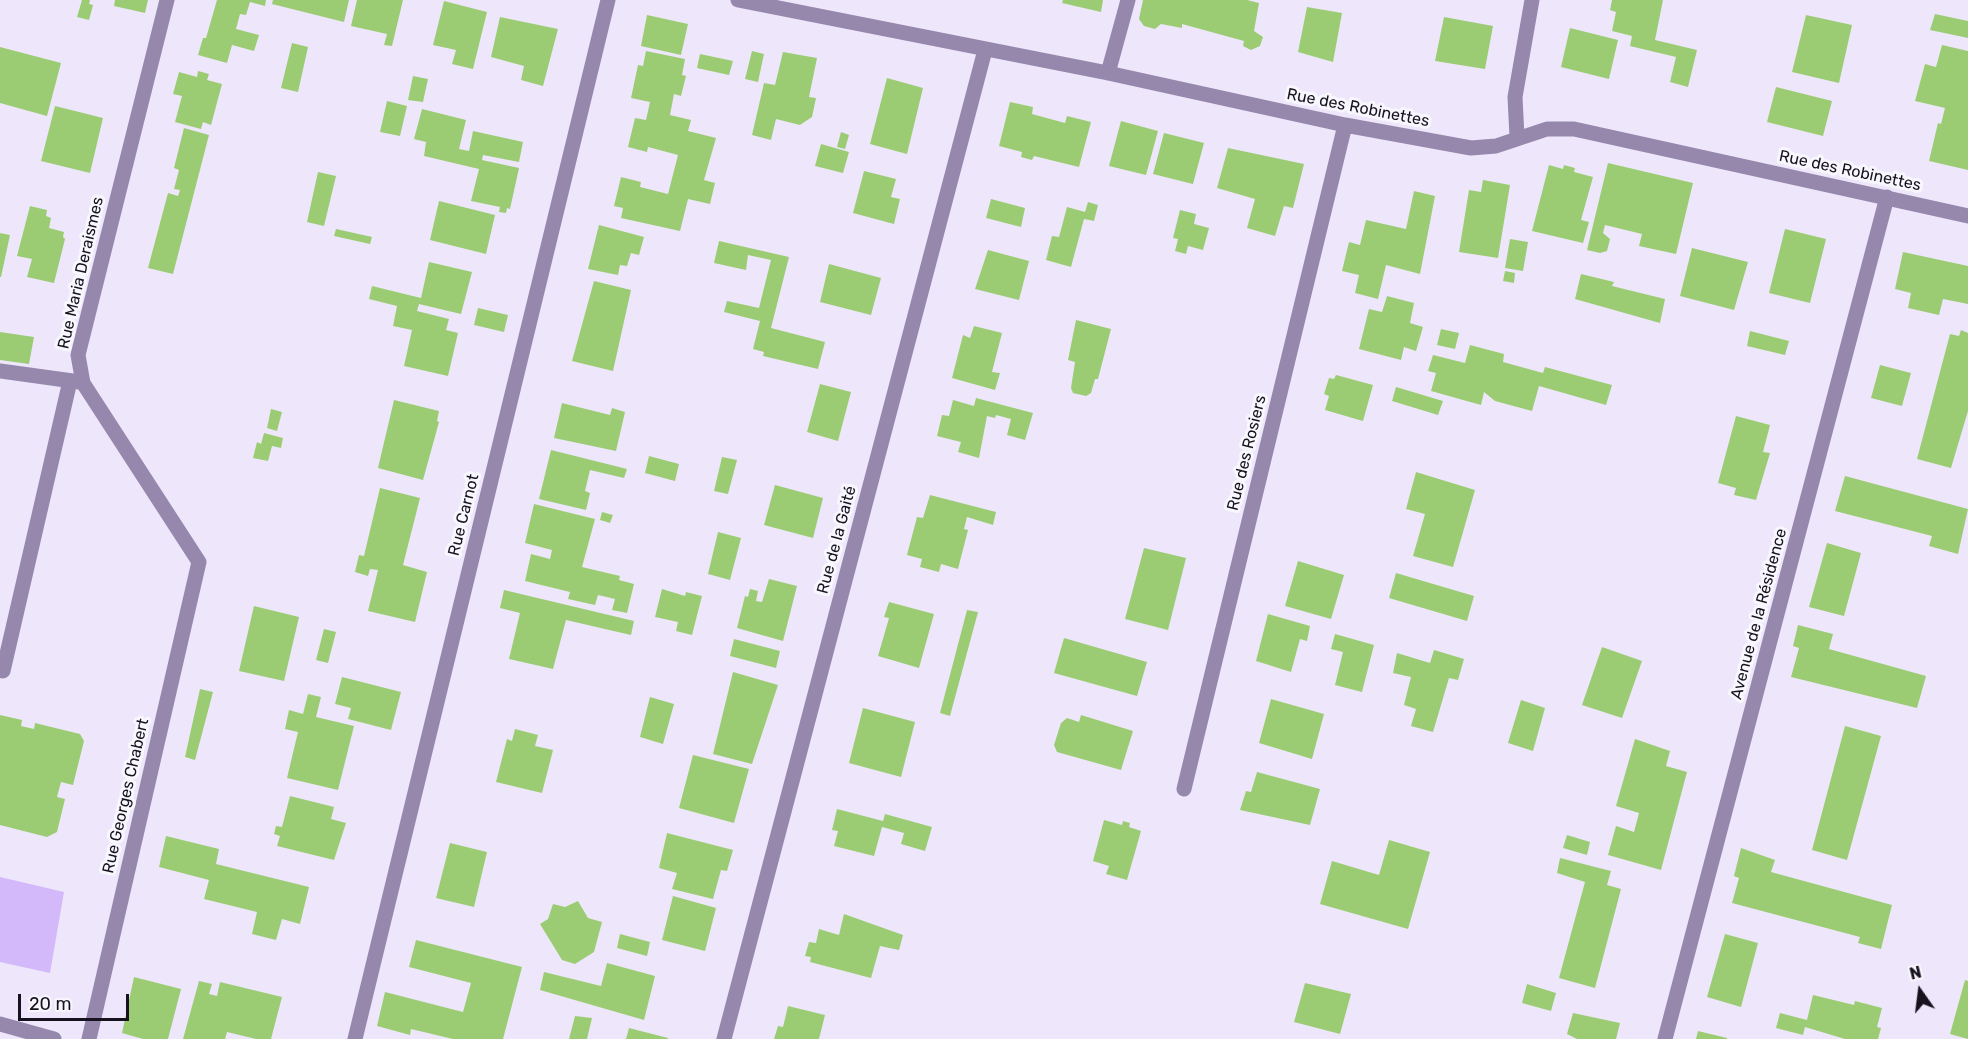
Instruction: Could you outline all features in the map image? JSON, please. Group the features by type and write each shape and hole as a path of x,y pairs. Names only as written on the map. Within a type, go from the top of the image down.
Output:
{"street":[{"name":"Rue Maria Deraismes","path":"167,0 78,355 77,382 200,561"},
{"name":"Rue Carnot","path":"355,1039 608,0"},
{"name":"Rue des Robinettes","path":"738,0 1108,73 1345,125 1471,148 1496,146 1517,137 1547,129 1574,129 1968,216"},
{"path":"1108,73 1128,0"},
{"path":"1517,137 1515,97 1532,0"},
{"name":"Rue de la Gaité","path":"724,1039 985,50"},
{"name":"Rue des Rosiers","path":"1184,789 1345,125"},
{"name":"Avenue de la Résidence","path":"1665,1039 1887,197"},
{"path":"0,371 77,382 3,671"},
{"name":"Rue Georges Chabert","path":"89,1039 200,561"},
{"path":"0,1024 54,1039"}],"shaded area":[{"path":"0,877 64,892 50,973 0,962"}],"building":[{"path":"82,0 90,0 89,4 93,5 89,20 77,17"},
{"path":"115,0 148,0 145,13 114,6"},
{"path":"217,0 266,0 265,6 250,2 246,15 240,14 236,29 259,35 254,51 232,45 227,63 198,55 203,38 206,38"},
{"path":"273,0 349,0 344,22 272,4"},
{"path":"357,0 403,0 392,46 384,45 387,34 351,26"},
{"path":"1063,0 1103,0 1101,12 1062,3"},
{"path":"1143,0 1247,0 1259,3 1254,31 1263,37 1260,46 1251,50 1243,46 1244,41 1182,24 1182,28 1161,24 1155,29 1144,26 1139,19"},
{"path":"1612,0 1663,0 1655,40 1697,50 1688,87 1670,82 1676,57 1630,46 1632,36 1612,31 1616,12 1610,10"},
{"path":"444,1 487,12 473,69 452,64 456,50 433,45"},
{"path":"1307,7 1342,13 1333,62 1298,52"},
{"path":"1935,14 1968,21 1968,38 1930,30"},
{"path":"647,15 688,24 681,55 641,46"},
{"path":"1806,15 1852,25 1839,83 1792,72"},
{"path":"500,17 558,29 543,86 521,80 524,66 491,57"},
{"path":"1444,17 1493,26 1485,69 1435,61"},
{"path":"1570,28 1618,40 1609,79 1561,67"},
{"path":"292,43 308,47 298,92 281,88"},
{"path":"1942,45 1968,51 1968,170 1929,161 1938,123 1941,124 1945,108 1915,101 1925,64 1936,67"},
{"path":"0,47 61,63 47,116 0,103"},
{"path":"646,51 685,59 682,75 686,76 681,96 674,94 670,115 691,120 688,131 716,138 704,180 715,183 710,204 688,199 680,231 621,218 623,208 614,206 621,177 641,182 640,187 668,194 678,155 648,147 647,152 628,147 635,118 646,120 650,102 631,98 638,65 643,66"},
{"path":"752,51 764,54 758,82 745,79"},
{"path":"783,52 817,58 809,97 816,98 812,117 800,125 776,119 771,140 752,135 764,83 775,85"},
{"path":"700,54 733,61 729,75 697,68"},
{"path":"198,71 209,74 207,80 222,84 211,125 203,122 201,129 175,122 182,96 173,94 179,72 197,77"},
{"path":"413,76 428,79 423,102 408,100"},
{"path":"887,78 923,88 907,154 870,144"},
{"path":"1776,87 1832,101 1823,136 1767,122"},
{"path":"387,101 407,106 400,136 380,132"},
{"path":"1010,102 1033,107 1032,114 1065,123 1067,116 1091,122 1079,167 1034,156 1032,160 1021,157 1022,152 999,146"},
{"path":"55,106 103,118 90,173 41,161"},
{"path":"422,109 466,120 459,149 469,151 473,131 523,142 519,162 483,155 482,160 519,168 510,209 507,208 506,213 499,212 500,207 471,201 479,169 424,156 426,142 414,139"},
{"path":"1121,121 1158,131 1146,175 1109,166"},
{"path":"184,128 209,135 173,274 148,268 168,193 178,196 180,190 174,189 179,170 174,168"},
{"path":"841,132 849,135 845,149 837,147"},
{"path":"1164,133 1204,143 1193,184 1153,174"},
{"path":"821,144 849,152 843,173 815,166"},
{"path":"1228,148 1304,164 1293,208 1284,206 1275,236 1247,228 1255,199 1217,188"},
{"path":"1608,163 1693,183 1676,254 1639,246 1642,234 1605,225 1603,233 1610,239 1607,251 1600,253 1587,250"},
{"path":"1549,165 1563,169 1564,165 1575,168 1574,172 1593,177 1581,220 1589,222 1583,243 1532,231"},
{"path":"864,171 896,179 891,197 900,199 894,224 853,213"},
{"path":"318,172 336,176 324,226 307,222"},
{"path":"1483,180 1510,185 1498,258 1459,252 1469,190 1481,192"},
{"path":"1414,191 1435,196 1420,274 1386,265 1378,299 1355,293 1359,275 1342,271 1349,242 1360,245 1366,220 1406,229"},
{"path":"991,199 1025,208 1021,227 986,218"},
{"path":"439,201 495,215 486,254 430,240"},
{"path":"1088,202 1098,205 1094,221 1084,219 1071,267 1046,260 1052,236 1059,237 1067,207 1085,212"},
{"path":"30,206 47,210 46,216 51,218 49,228 64,232 65,239 54,283 27,277 32,259 17,256"},
{"path":"1180,210 1196,214 1194,224 1209,228 1203,250 1188,246 1186,254 1175,251 1178,239 1173,238"},
{"path":"599,225 644,237 639,255 631,253 627,266 620,265 618,275 588,269"},
{"path":"336,229 372,237 370,244 334,236"},
{"path":"1785,229 1826,239 1810,303 1769,293"},
{"path":"0,233 10,235 1,277 0,277"},
{"path":"1510,239 1528,242 1523,271 1505,268"},
{"path":"719,241 789,257 771,328 825,342 818,369 763,356 764,352 753,349 760,321 724,312 727,301 759,308 771,260 748,255 746,270 714,263"},
{"path":"1692,248 1748,262 1734,310 1680,296"},
{"path":"988,250 1029,261 1019,300 975,289"},
{"path":"1903,252 1968,266 1968,304 1943,299 1939,315 1908,308 1911,293 1895,289"},
{"path":"429,262 472,272 461,314 419,304 417,311 449,319 446,330 458,333 448,376 404,366 412,330 393,326 397,306 369,299 372,286 421,298"},
{"path":"829,264 881,278 871,315 820,302"},
{"path":"1505,271 1515,273 1514,283 1503,281"},
{"path":"1581,274 1614,282 1612,286 1665,299 1660,323 1575,299"},
{"path":"594,281 631,290 613,371 572,361"},
{"path":"1387,296 1414,303 1410,323 1423,327 1416,351 1404,347 1401,360 1359,349 1369,309 1382,312"},
{"path":"478,308 508,315 504,332 474,325"},
{"path":"1076,320 1111,329 1098,379 1095,379 1091,393 1086,396 1073,393 1071,388 1075,362 1068,360"},
{"path":"974,326 1002,333 992,372 1000,373 995,390 952,378 963,335 970,338"},
{"path":"1441,329 1459,333 1455,349 1437,345"},
{"path":"1961,330 1968,333 1968,411 1951,468 1917,459 1950,334 1959,336"},
{"path":"1750,331 1789,341 1785,355 1747,346"},
{"path":"0,332 34,337 29,364 0,360"},
{"path":"1470,345 1504,354 1503,362 1543,373 1545,367 1612,385 1606,405 1539,386 1532,411 1495,401 1484,392 1481,405 1431,391 1436,373 1428,371 1433,355 1465,363"},
{"path":"1880,365 1911,373 1902,406 1871,398"},
{"path":"1336,375 1373,385 1363,421 1325,410 1329,396 1324,394 1329,378 1334,379"},
{"path":"820,384 851,392 838,441 807,432"},
{"path":"1396,387 1443,401 1438,415 1392,401"},
{"path":"976,398 1033,413 1025,440 1007,435 1011,419 996,415 995,418 987,416 979,458 958,452 961,442 937,436 942,415 949,416 953,400 974,406"},
{"path":"394,400 439,411 437,421 439,422 423,480 378,468"},
{"path":"562,403 610,415 612,408 625,412 616,451 554,438"},
{"path":"271,409 282,412 277,431 267,428"},
{"path":"1736,416 1770,425 1763,452 1770,453 1756,500 1734,495 1736,488 1718,483"},
{"path":"264,433 283,438 281,448 272,446 268,461 253,458 257,442 261,444"},
{"path":"551,450 627,469 624,478 590,470 585,491 590,493 586,510 539,499"},
{"path":"649,456 679,464 675,481 645,473"},
{"path":"722,457 737,460 728,494 714,491"},
{"path":"1416,472 1475,490 1453,567 1413,556 1425,514 1406,509"},
{"path":"1845,476 1968,509 1958,554 1929,546 1932,536 1835,511"},
{"path":"775,485 823,498 813,538 764,525"},
{"path":"380,488 420,498 403,565 427,572 415,622 368,611 378,570 370,569 368,576 355,572 359,555 364,556"},
{"path":"930,495 996,512 993,525 967,517 964,529 968,530 958,569 941,564 939,572 920,567 922,559 907,555 917,517 923,518"},
{"path":"534,504 595,519 582,567 620,576 619,580 634,584 627,613 612,610 615,599 598,595 595,605 568,599 570,592 525,581 531,554 550,559 552,550 525,543"},
{"path":"602,512 613,515 610,523 600,520"},
{"path":"718,532 741,538 730,580 708,574"},
{"path":"1827,543 1861,553 1844,616 1809,607"},
{"path":"1144,548 1186,558 1168,630 1125,619"},
{"path":"1298,561 1344,575 1331,619 1285,606"},
{"path":"1396,573 1474,596 1467,621 1389,598"},
{"path":"769,579 797,586 783,641 737,628 745,596 748,597 750,589 758,591 756,601 762,602"},
{"path":"662,589 685,596 686,592 702,596 692,635 676,631 678,622 655,617"},
{"path":"504,590 634,621 631,635 566,620 553,669 509,659 520,613 500,608"},
{"path":"889,602 934,614 919,668 878,656 889,618 884,617"},
{"path":"254,606 299,617 284,681 239,671"},
{"path":"967,610 978,612 950,716 940,713"},
{"path":"1268,614 1310,626 1307,641 1300,639 1291,672 1256,661"},
{"path":"1798,625 1833,634 1829,649 1926,676 1917,708 1791,677 1799,648 1793,646"},
{"path":"324,629 336,632 328,663 316,660"},
{"path":"1335,634 1374,645 1362,692 1335,685 1343,652 1331,649"},
{"path":"1064,638 1147,662 1137,696 1054,673"},
{"path":"734,639 780,651 776,668 730,656"},
{"path":"1602,647 1642,661 1622,718 1582,705"},
{"path":"1434,650 1464,659 1458,680 1449,678 1433,732 1411,726 1416,709 1404,705 1411,677 1393,673 1397,653 1430,663"},
{"path":"733,672 778,685 752,764 713,754"},
{"path":"342,677 401,692 391,730 348,719 351,708 335,704"},
{"path":"200,689 213,692 195,760 185,757"},
{"path":"308,694 321,697 316,717 354,726 338,790 287,778 298,732 285,729 289,710 303,714"},
{"path":"650,697 674,704 663,744 640,737"},
{"path":"1271,699 1324,714 1312,759 1259,743"},
{"path":"1521,700 1545,708 1533,751 1508,743"},
{"path":"863,708 915,722 901,777 849,763"},
{"path":"0,715 22,720 21,726 34,729 35,723 80,734 84,741 73,785 61,782 57,797 65,799 57,832 47,837 0,825"},
{"path":"1081,715 1133,731 1121,770 1057,752 1054,745 1061,723 1067,718 1079,722"},
{"path":"1845,726 1881,736 1847,860 1812,850"},
{"path":"515,729 538,735 535,746 553,750 542,793 496,782 507,739 512,741"},
{"path":"1635,739 1670,751 1666,766 1687,772 1661,870 1608,855 1616,826 1634,832 1639,813 1616,806"},
{"path":"693,755 749,769 734,823 679,808"},
{"path":"1257,772 1320,789 1310,825 1240,810 1246,791 1251,792"},
{"path":"290,796 334,807 331,819 346,823 334,860 277,846 280,836 274,834 276,826 282,827"},
{"path":"837,809 883,821 885,814 932,827 925,851 901,844 904,833 882,827 874,856 834,846 838,831 832,830"},
{"path":"1104,820 1122,825 1123,821 1130,823 1129,827 1141,831 1127,880 1106,874 1109,866 1093,861"},
{"path":"667,833 733,850 727,871 721,870 713,899 672,889 677,873 659,868"},
{"path":"1567,835 1590,842 1587,855 1563,848"},
{"path":"166,836 219,849 216,864 309,887 300,924 282,919 276,940 252,934 257,912 204,899 209,880 159,867"},
{"path":"1389,840 1430,852 1408,929 1320,904 1332,861 1379,875"},
{"path":"450,843 487,852 474,907 436,898"},
{"path":"1741,848 1775,860 1771,872 1892,905 1881,949 1858,943 1860,937 1732,903 1739,878 1734,876"},
{"path":"1560,858 1611,871 1607,885 1621,889 1595,988 1559,978 1585,882 1557,873"},
{"path":"673,896 716,908 705,951 662,940"},
{"path":"578,901 588,918 602,922 594,952 575,964 562,960 540,924 548,919 553,904 565,907"},
{"path":"844,914 903,935 899,950 880,946 871,978 810,962 811,957 805,956 809,942 816,943 819,929 839,935"},
{"path":"620,934 650,942 647,956 617,948"},
{"path":"1725,934 1758,943 1741,1007 1707,997"},
{"path":"416,940 522,967 503,1039 453,1039 411,1029 410,1035 377,1026 385,992 463,1012 471,983 409,967"},
{"path":"607,963 655,976 644,1020 540,990 544,972 601,986"},
{"path":"134,977 181,989 168,1039 143,1039 122,1033"},
{"path":"1965,980 1968,981 1968,1039 1950,1034"},
{"path":"199,981 212,984 209,994 217,996 220,982 282,997 271,1039 256,1039 227,1032 225,1039 183,1039"},
{"path":"1305,983 1351,994 1340,1034 1294,1022"},
{"path":"1527,984 1556,993 1551,1011 1522,1003"},
{"path":"1813,995 1854,1005 1855,1001 1882,1008 1877,1027 1881,1028 1878,1039 1845,1039 1805,1027 1803,1035 1776,1028 1780,1013 1807,1020"},
{"path":"788,1006 825,1015 819,1039 774,1039 778,1026 783,1027"},
{"path":"1573,1013 1620,1023 1616,1039 1577,1039 1567,1034"},
{"path":"575,1016 592,1018 587,1039 569,1039"},
{"path":"629,1028 668,1038 668,1039 626,1039"},
{"path":"1698,1031 1727,1038 1727,1039 1696,1039"}]}
